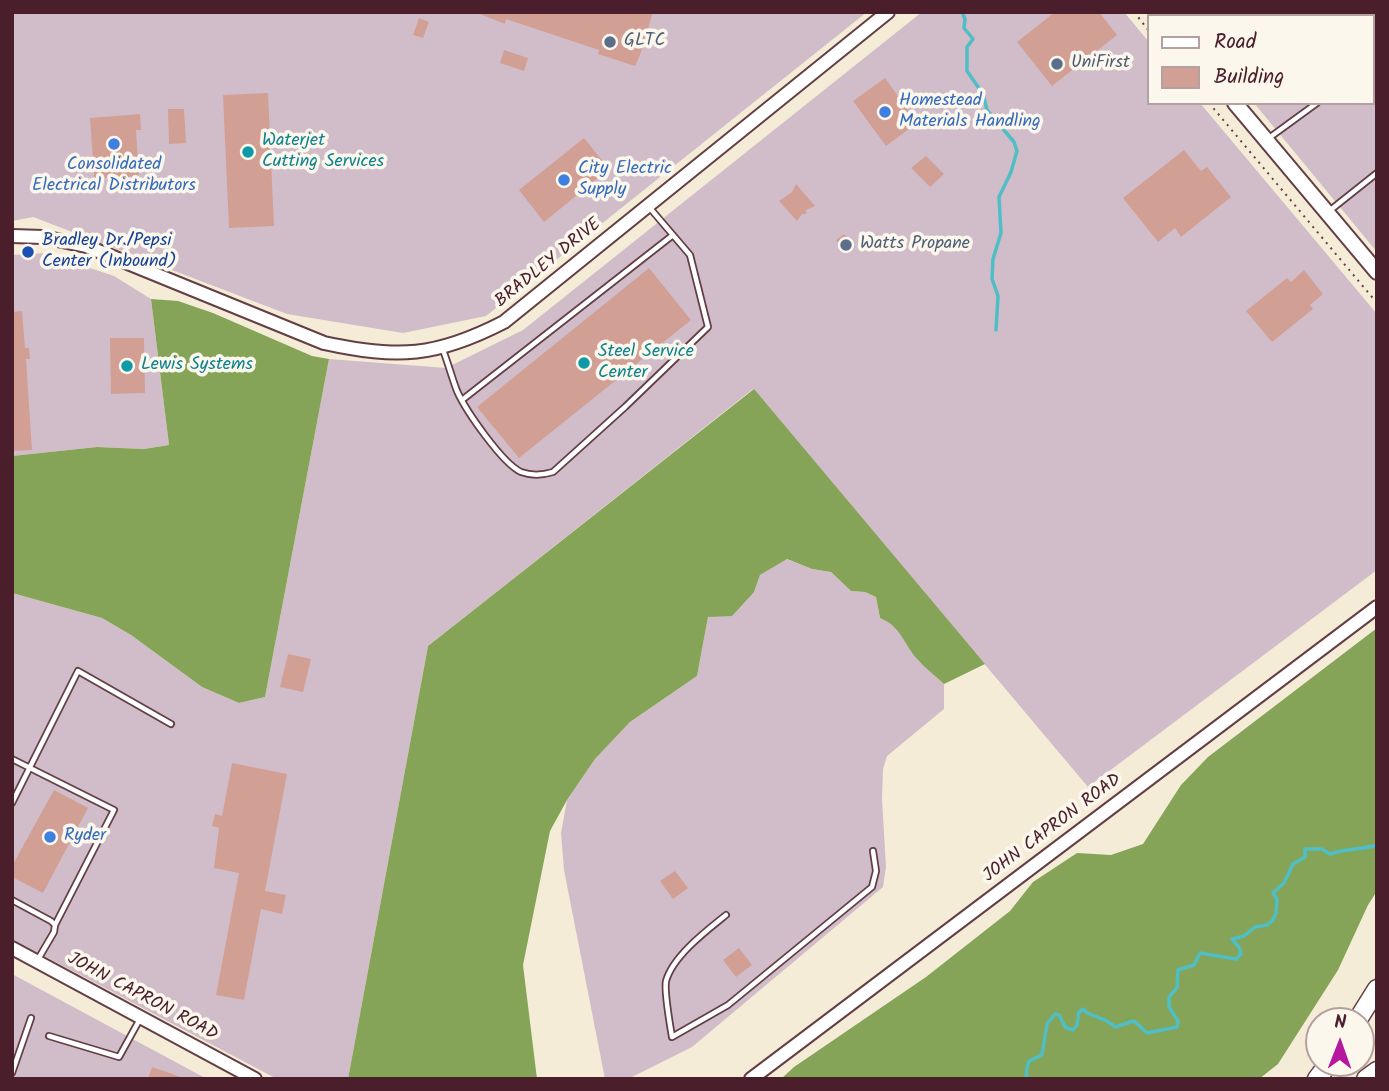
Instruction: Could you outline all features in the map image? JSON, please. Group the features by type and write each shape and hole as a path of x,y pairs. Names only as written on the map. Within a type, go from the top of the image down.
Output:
{"highway":[{"path":"1366,1007 1377,989"},
{"path":"1366,1079 1377,1071"}],"main road":[{"path":"1237,105 1377,272"}],"street":[{"name":"BRADLEY DRIVE","path":"12,236 43,237 86,246 324,343 358,351 401,354 443,349 505,322 888,12"},
{"name":"JOHN CAPRON ROAD","path":"751,1079 1377,607"},
{"name":"JOHN CAPRON ROAD","path":"12,948 255,1079"}],"lane":[{"path":"1266,140 1314,105"},
{"path":"1327,213 1377,173"},
{"path":"443,349 462,401 485,435 513,467 529,474 554,472 708,327 690,255 648,206"},
{"path":"462,401 673,234"},
{"path":"12,803 15,792 78,671 171,724"},
{"path":"12,759 114,810 37,962"},
{"path":"726,915 696,939 674,966 666,983 672,1037 728,1005 872,887 876,871 873,851"},
{"path":"12,900 51,921 55,928"},
{"path":"49,1036 119,1058 141,1017"},
{"path":"12,1073 31,1018"}],"path":[{"path":"1134,12 1148,30"},
{"path":"1211,105 1377,303"}],"shaded area":[{"path":"12,12 867,12 486,316 403,333 287,314 33,217 12,221"},
{"path":"922,12 1124,12 1148,41 1148,105 1202,105 1377,314 1377,570 1088,787 753,389 428,646 348,1079 277,1079 12,939 12,593 102,618 131,635 202,687 239,703 265,697 329,359 446,368 523,330"},
{"path":"1180,12 1377,12 1377,252 1256,105 1375,105 1375,14"},
{"path":"45,253 114,276 151,299 169,445 144,449 97,447 12,456 12,255"},
{"path":"786,559 812,569 831,572 851,591 865,592 876,597 880,618 891,622 917,659 944,684 944,709 887,756 883,769 886,867 883,887 692,1047 628,1079 605,1079 564,870 561,833 567,800 595,759 630,722 697,676 708,617 754,592 760,575"},
{"path":"12,974 207,1079 12,1079"}],"green space":[{"path":"151,299 178,301 213,313 312,356 329,359 265,697 239,703 202,687 131,635 102,618 12,593 12,456 97,447 144,449 169,445"},
{"path":"754,389 985,664 944,684 918,660 898,631 880,618 876,597 865,592 851,591 831,572 812,569 787,559 760,575 754,592 732,616 708,617 697,676 630,722 595,759 550,831 523,965 537,1079 348,1079 428,646"},
{"path":"1377,628 1377,891 1338,970 1314,1007 1305,1007 1305,1022 1278,1064 1259,1079 781,1079 794,1067 926,977 1010,911 1033,882 1077,853 1111,855 1143,844 1181,785 1208,757"}],"building":[{"name":"GLTC","path":"475,12 653,12 635,66 598,54 599,50 506,19 505,24"},
{"name":"UniFirst","path":"1055,12 1099,12 1117,35 1052,86 1017,42"},
{"path":"419,18 429,22 423,38 413,35"},
{"path":"504,50 528,58 524,71 500,63"},
{"name":"Homestead Materials Handling","path":"885,78 917,123 886,146 853,101"},
{"name":"Waterjet Cutting Services","path":"268,93 274,226 229,228 223,95"},
{"path":"168,109 184,109 186,143 169,144"},
{"name":"Consolidated Electrical Distributors","path":"140,114 141,130 136,130 139,176 94,179 94,171 91,171 93,161 90,118"},
{"name":"City Electric Supply","path":"584,138 609,169 544,222 519,190"},
{"path":"1184,150 1201,171 1207,167 1231,197 1181,237 1175,228 1158,242 1123,198"},
{"path":"926,156 944,174 930,187 911,168"},
{"path":"796,184 815,206 806,210 806,214 802,214 797,221 779,201 792,192"},
{"name":"Watts Propane","path":"844,234 855,247 847,253 836,240"},
{"name":"Steel Service Center","path":"649,268 691,320 519,458 477,407"},
{"path":"1304,270 1323,294 1310,305 1313,309 1272,342 1246,311 1287,278 1291,282"},
{"path":"22,311 25,348 29,348 30,359 26,359 32,450 12,451 12,312"},
{"name":"Lewis Systems","path":"110,338 144,338 145,393 111,394"},
{"path":"288,654 311,659 303,692 280,687"},
{"path":"232,763 287,774 265,891 286,895 282,914 261,909 244,1000 216,995 239,873 214,868 219,828 212,826 215,814 222,816"},
{"name":"Ryder","path":"54,790 88,808 43,893 12,877 12,866"},
{"path":"675,871 688,888 673,899 660,881"},
{"path":"739,948 752,965 736,977 723,960"},
{"path":"152,1067 181,1077 148,1079"}],"waterway":[{"path":"962,12 965,19 964,28 973,39 967,47 967,71 983,94 987,110 1014,142 1017,151 999,197 1001,233 993,259 992,279 998,296 996,330"},
{"path":"1026,1079 1028,1062 1042,1055 1047,1024 1055,1014 1059,1015 1065,1027 1073,1030 1077,1025 1079,1012 1083,1009 1115,1027 1134,1021 1147,1033 1177,1027 1178,1021 1169,1007 1169,997 1177,988 1178,970 1194,965 1200,953 1236,959 1241,954 1232,939 1244,936 1255,927 1267,925 1273,920 1277,899 1273,893 1284,883 1293,864 1305,857 1305,849 1322,849 1330,854 1377,845"}],"place":[{"name":"GLTC","path":"610,42"},
{"name":"UniFirst","path":"1057,64"},
{"name":"Homestead Materials Handling","path":"885,112"},
{"name":"Consolidated Electrical Distributors","path":"114,144"},
{"name":"Waterjet Cutting Services","path":"248,152"},
{"name":"City Electric Supply","path":"564,180"},
{"name":"Watts Propane","path":"846,245"},
{"name":"Bradley Dr./Pepsi Center (Inbound)","path":"28,252"},
{"name":"Steel Service Center","path":"584,363"},
{"name":"Lewis Systems","path":"127,366"},
{"name":"Ryder","path":"50,837"}]}
